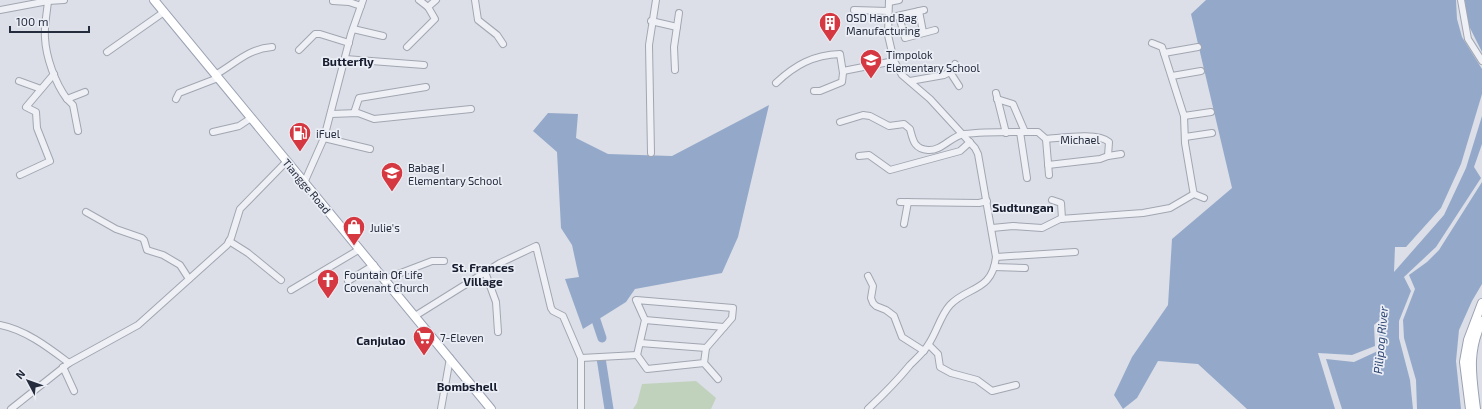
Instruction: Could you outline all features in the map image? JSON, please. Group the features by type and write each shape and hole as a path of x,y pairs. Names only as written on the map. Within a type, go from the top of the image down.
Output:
{"main road":[{"name":"Tiangge Road","path":"154,0 304,183 374,265 491,409"},
{"path":"1470,409 1464,362 1468,340 1482,303"},
{"path":"1476,409 1471,362 1472,351 1482,321"}],"street":[{"path":"0,10 48,1 64,0"},
{"path":"407,48 435,19 428,7 420,0"},
{"path":"428,7 436,0"},
{"path":"475,0 478,20 497,35 503,44"},
{"path":"650,153 649,44 651,21 656,0"},
{"path":"868,409 884,395 929,345 949,306 955,300 982,285 994,267 996,257 978,154 970,142 930,99 902,75 894,61 888,35 888,11 889,1 899,0"},
{"path":"1461,0 1468,39 1482,61"},
{"path":"48,1 45,38 48,54 54,74 74,109 78,131"},
{"path":"304,183 324,138 349,43 362,3 333,1"},
{"path":"854,10 888,11"},
{"path":"888,18 921,11 923,32"},
{"path":"107,52 164,12"},
{"path":"675,70 679,13"},
{"path":"899,16 905,38 910,38 923,32 936,30"},
{"path":"651,21 677,27"},
{"path":"353,29 383,36"},
{"path":"299,50 315,34 320,34 349,43"},
{"path":"1152,43 1160,45 1164,54 1184,116 1189,178 1194,194"},
{"path":"176,100 179,93 216,76 236,59 261,48 272,47"},
{"path":"1164,54 1198,47"},
{"path":"776,83 791,68 830,55 840,54 843,71 842,82 820,91 814,91"},
{"path":"345,59 424,65"},
{"path":"843,71 894,61"},
{"path":"910,81 941,76 950,72 955,64"},
{"path":"1172,76 1201,71"},
{"path":"950,72 959,86"},
{"path":"20,176 50,161 37,128 36,112 26,106 54,74"},
{"path":"19,81 41,89"},
{"path":"354,113 359,98 426,87"},
{"path":"67,99 85,92"},
{"path":"1006,133 997,96 1013,104 1023,132 1027,178"},
{"path":"331,114 363,114 374,119 471,109"},
{"path":"1184,116 1212,112"},
{"path":"840,122 863,115 870,116 889,126 904,124 910,129 914,144 919,148 928,150 937,149 962,134 1038,132 1044,136 1049,175"},
{"path":"213,132 239,126 251,118"},
{"path":"1185,137 1212,133"},
{"name":"Michael","path":"1044,136 1104,138 1109,142 1108,156 1100,159 1048,165"},
{"path":"324,138 370,149"},
{"path":"859,156 869,155 890,170 960,151 970,142"},
{"path":"1108,156 1121,154"},
{"path":"11,409 69,363 138,325 189,280 226,245 229,241 240,209 287,161"},
{"path":"1194,194 1204,198"},
{"path":"992,228 1013,226 1042,228 1062,219 1143,213 1170,208 1194,194"},
{"path":"1052,200 1061,203 1062,219"},
{"path":"900,202 979,203 987,201"},
{"path":"904,224 908,202"},
{"path":"86,212 116,229 142,238 147,250 163,255 180,265 189,280"},
{"path":"229,241 248,253 281,280"},
{"path":"415,316 485,272 536,246 551,308 553,311 563,316 581,358 581,409"},
{"path":"291,290 360,249"},
{"path":"996,257 1075,252"},
{"path":"385,279 432,261 444,261"},
{"path":"348,281 374,265"},
{"path":"994,267 1025,268"},
{"path":"485,272 496,302 498,332"},
{"path":"868,276 873,286 871,298 873,303 894,316 902,337 924,351"},
{"path":"704,363 647,369 637,355 645,320 636,300 730,307 733,310 732,318 706,348 704,363 718,379"},
{"path":"645,320 724,328"},
{"path":"0,325 10,327 46,345 69,363"},
{"path":"640,343 706,348"},
{"path":"929,345 938,354 940,366 946,371 977,380 992,391 1016,385"},
{"path":"581,358 637,355"},
{"path":"441,409 450,358"},
{"path":"63,368 74,391"}],"green space":[{"path":"696,381 716,398 711,409 633,409 637,403 642,384"}],"water":[{"name":"Pilipog River","path":"1206,0 1456,0 1457,19 1462,37 1482,69 1482,94 1461,164 1441,208 1406,247 1395,247 1394,272 1444,215 1466,168 1482,116 1482,144 1474,167 1481,178 1436,247 1404,277 1411,291 1399,321 1399,338 1410,380 1413,409 1342,409 1326,359 1354,362 1380,350 1379,329 1382,318 1374,325 1375,346 1352,355 1318,353 1335,409 1247,409 1198,364 1158,361 1137,398 1123,409 1114,395 1132,357 1168,305 1172,239 1232,188 1191,14"},
{"path":"1465,0 1482,0 1482,52 1466,20"},
{"path":"769,105 738,237 722,273 635,289 626,302 583,329 565,279 579,277 572,245 561,228 557,152 533,131 548,113 578,114 576,138 608,154 672,156"},
{"path":"1482,182 1482,284 1472,301 1459,330 1456,361 1461,409 1417,409 1416,380 1404,338 1403,320 1415,289 1409,275 1427,262 1439,250"}],"waterway":[{"path":"596,320 602,338"},
{"path":"601,358 609,409"}],"place":[{"name":"OSD Hand Bag Manufacturing","path":"830,42"},
{"name":"Timpolok Elementary School","path":"871,80"},
{"name":"iFuel","path":"300,152"},
{"name":"Babag I Elementary School","path":"392,192"},
{"name":"Julie's","path":"354,246"},
{"name":"Fountain Of Life Covenant Church","path":"328,300"},
{"name":"7-Eleven","path":"424,356"}],"district":[{"name":"Butterfly","path":"348,61"},
{"name":"Sudtungan","path":"1023,207"},
{"name":"St. Frances Village","path":"483,274"},
{"name":"Canjulao","path":"381,340"},
{"name":"Bombshell","path":"467,386"}]}
